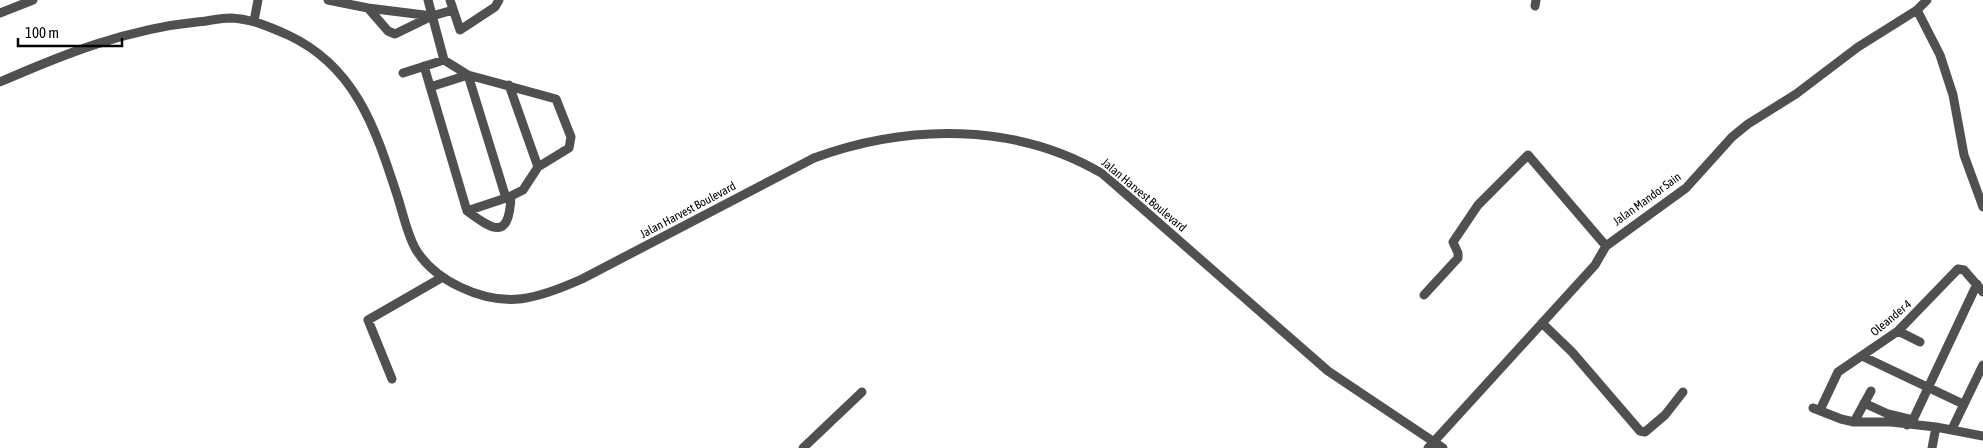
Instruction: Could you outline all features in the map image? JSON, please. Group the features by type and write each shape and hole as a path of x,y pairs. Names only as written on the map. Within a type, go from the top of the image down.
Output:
{"street":[{"path":"0,13 33,0"},
{"path":"254,21 258,0"},
{"path":"328,0 354,2 368,8 443,13"},
{"path":"428,0 460,30 496,2"},
{"path":"444,60 443,13 450,0"},
{"name":"Jalan Mandor Sain","path":"1431,445 1595,265 1606,246 1686,188 1732,137 1748,124 1796,94 1858,47 1917,10 1927,0"},
{"path":"368,8 391,34 443,13"},
{"path":"1917,10 1940,56 1953,95 1969,175 1983,207"},
{"name":"Jalan Harvest Boulevard","path":"0,82 59,56 122,35 181,23 231,18 254,21 304,42 336,69 357,95 376,132 415,247 441,278 488,298 521,300 552,292 582,280 814,158 844,147 872,141 930,134 989,136 1017,140 1066,155 1103,174 1328,371 1431,445 1443,448"},
{"path":"403,73 444,60 468,75 551,96 559,102 571,137 571,146 538,167 523,190 467,211"},
{"path":"424,66 467,211 494,228 500,228 505,225 510,211 508,197 468,75"},
{"path":"430,87 468,75"},
{"path":"509,85 538,167"},
{"path":"1424,295 1458,258 1453,242 1478,205 1528,155 1606,246"},
{"name":"Oleander 4","path":"1854,422 1840,419 1816,409 1834,377 1898,332 1916,316 1958,269 1964,270 1983,292"},
{"path":"392,380 368,320 441,278"},
{"path":"1910,423 1977,284"},
{"path":"1908,337 1916,316"},
{"path":"1542,323 1572,352 1640,431 1645,432 1654,426 1683,392"},
{"path":"1898,332 1920,342"},
{"path":"1862,356 1963,404"},
{"path":"1952,429 1983,365"},
{"path":"1854,422 1872,391"},
{"path":"803,448 862,392"},
{"path":"1864,403 1889,418 1983,436"},
{"path":"1854,422 1889,418"},
{"path":"1932,448 1936,427"}]}
